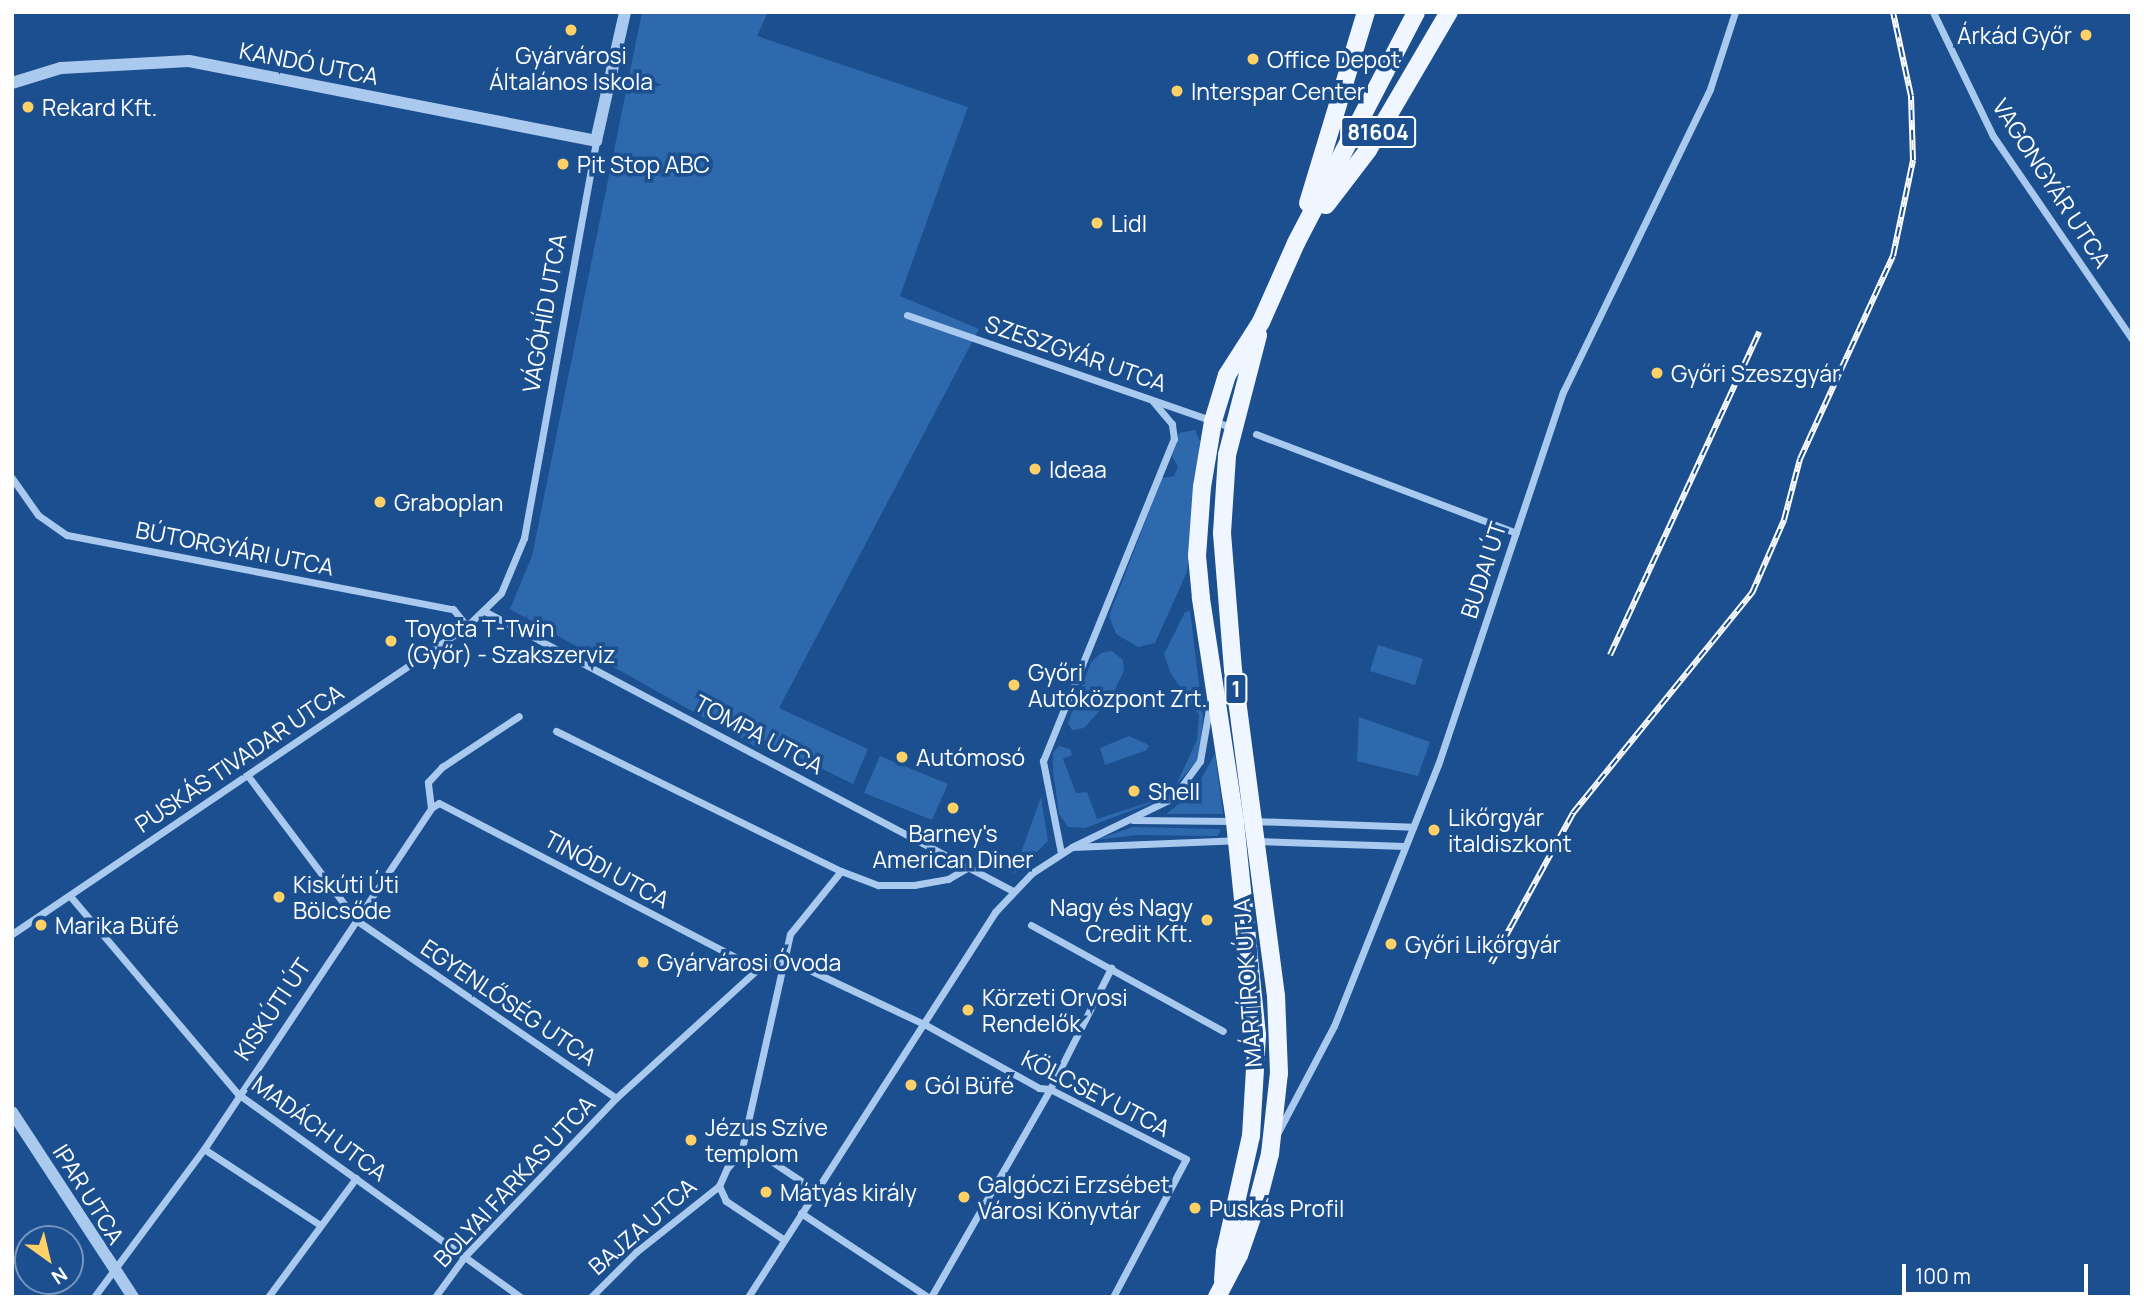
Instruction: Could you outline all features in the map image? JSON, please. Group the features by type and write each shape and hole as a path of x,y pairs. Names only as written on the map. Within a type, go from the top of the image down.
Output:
{"main road":[{"path":"1296,243 1366,12"},
{"name":"1","path":"1237,840 1197,556 1202,487 1213,421 1227,375 1261,322 1296,243 1416,12"},
{"name":"81604","path":"1296,243 1368,150 1449,12"},
{"name":"1","path":"1258,841 1233,670 1223,556 1223,484 1233,428 1261,322"},
{"name":"MÁRTÍROK ÚTJA","path":"1220,1289 1225,1252 1251,1136 1257,1070 1255,995 1237,840"},
{"name":"MÁRTÍROK ÚTJA","path":"1220,1289 1243,1244 1272,1141 1279,1073 1276,996 1258,841"}],"street":[{"name":"VÁGÓHÍD UTCA","path":"486,612 513,572 524,538 596,141 625,12"},
{"name":"BUDAI ÚT","path":"1272,1141 1311,1076 1448,737 1563,391 1710,89 1735,12"},
{"name":"VAGONGYÁR UTCA","path":"1933,12 1993,136 2132,340"},
{"name":"VAGONGYÁR UTCA","path":"1938,12 1949,42"},
{"name":"KANDÓ UTCA","path":"12,83 61,68 188,61 596,141"},
{"name":"SZESZGYÁR UTCA","path":"907,315 1233,428"},
{"path":"1060,853 1043,761 1170,448 1172,424 1152,400"},
{"path":"1256,434 1516,533"},
{"name":"BÚTORGYÁRI UTCA","path":"12,478 38,514 67,536 453,609 467,626"},
{"name":"PUSKÁS TIVADAR UTCA","path":"12,934 486,612"},
{"name":"TOMPA UTCA","path":"486,612 1013,891"},
{"path":"748,1297 783,1239 926,1025 995,912 1013,891 1060,853 1133,820 1173,798 1200,761 1213,671"},
{"name":"KISKÚTI ÚT","path":"431,808 428,782 442,767 519,716"},
{"path":"556,731 841,872 878,885 914,885 948,879 967,868"},
{"name":"EGYENLŐSÉG UTCA","path":"248,776 356,920 616,1098"},
{"name":"KISKÚTI ÚT","path":"94,1297 204,1149 238,1094 431,808 439,803"},
{"name":"TINÓDI UTCA","path":"439,803 758,969"},
{"path":"1133,820 1413,827"},
{"path":"1072,848 1237,840 1405,846"},
{"path":"816,1191 759,1153 741,1153 782,957 790,934 841,872"},
{"name":"MADÁCH UTCA","path":"70,896 238,1094 521,1297"},
{"path":"1031,925 1223,1031"},
{"name":"BOLYAI FARKAS UTCA","path":"435,1297 465,1256 616,1098 758,969 782,957"},
{"name":"KÖLCSEY UTCA","path":"782,957 803,964 926,1025 1039,1088 1051,1089 1186,1159 1113,1297"},
{"path":"801,1213 930,1297 1051,1089 1111,968"},
{"name":"IPAR UTCA","path":"12,1112 133,1297"},
{"path":"204,1149 320,1225"},
{"name":"BAJZA UTCA","path":"592,1297 636,1252 719,1186 727,1168 741,1153"},
{"path":"268,1297 356,1178"},
{"path":"719,1186 726,1201 783,1239"}],"shaded area":[{"path":"642,12 768,12 757,36 968,107 900,296 979,329 779,708 868,749 853,784 763,740 758,748 510,609 532,556"},
{"path":"1195,430 1200,441 1187,572 1155,643 1138,647 1116,634 1109,616 1162,478 1174,476 1178,467 1172,456 1179,433"},
{"path":"1190,611 1203,716 1200,757 1165,798 1085,828 1068,827 1059,814 1053,771 1053,753 1059,746 1070,749 1072,755 1063,759 1076,793 1087,792 1097,819 1153,801 1176,785 1197,740 1199,715 1170,672 1164,654 1185,612"},
{"path":"1378,645 1423,659 1415,685 1370,671"},
{"path":"1112,651 1123,660 1124,671 1111,698 1084,728 1072,730 1068,723 1091,662 1101,653"},
{"path":"1359,717 1430,742 1418,776 1357,761"},
{"path":"1129,736 1149,745 1147,750 1105,765 1100,748"},
{"path":"1215,754 1223,814 1166,814 1194,792"},
{"path":"880,756 948,784 932,820 864,793"},
{"path":"1041,797 1048,841 1013,875"},
{"path":"1133,827 1221,831 1217,836 1138,835 1095,840"}],"railway":[{"path":"1491,963 1573,813 1752,593 1784,520 1800,459 1893,256 1913,160 1911,96 1893,12"},
{"path":"1610,655 1759,332"}],"place":[{"name":"Gyárvárosi Általános Iskola","path":"571,30"},
{"name":"Árkád Győr","path":"2086,35"},
{"name":"Office Depot","path":"1253,59"},
{"name":"Interspar Center","path":"1177,91"},
{"name":"Rekard Kft.","path":"28,107"},
{"name":"Pit Stop ABC","path":"563,164"},
{"name":"Lidl","path":"1097,223"},
{"name":"Győri Szeszgyár","path":"1657,373"},
{"name":"Ideaa","path":"1035,469"},
{"name":"Graboplan","path":"380,502"},
{"name":"Toyota T-Twin (Győr) - Szakszerviz","path":"391,641"},
{"name":"Győri Autóközpont Zrt.","path":"1014,685"},
{"name":"Autómosó","path":"902,757"},
{"name":"Shell","path":"1134,791"},
{"name":"Barney's American Diner","path":"953,808"},
{"name":"Likőrgyár italdiszkont","path":"1434,830"},
{"name":"Kiskúti Úti Bölcsőde","path":"279,897"},
{"name":"Nagy és Nagy Credit Kft.","path":"1207,920"},
{"name":"Marika Büfé","path":"41,925"},
{"name":"Győri Likőrgyár","path":"1391,944"},
{"name":"Gyárvárosi Óvoda","path":"643,962"},
{"name":"Körzeti Orvosi Rendelők","path":"968,1010"},
{"name":"Gól Büfé","path":"911,1085"},
{"name":"Jézus Szíve templom","path":"691,1140"},
{"name":"Mátyás király","path":"766,1192"},
{"name":"Galgóczi Erzsébet Városi Könyvtár","path":"964,1197"},
{"name":"Puskás Profil","path":"1195,1208"}]}
